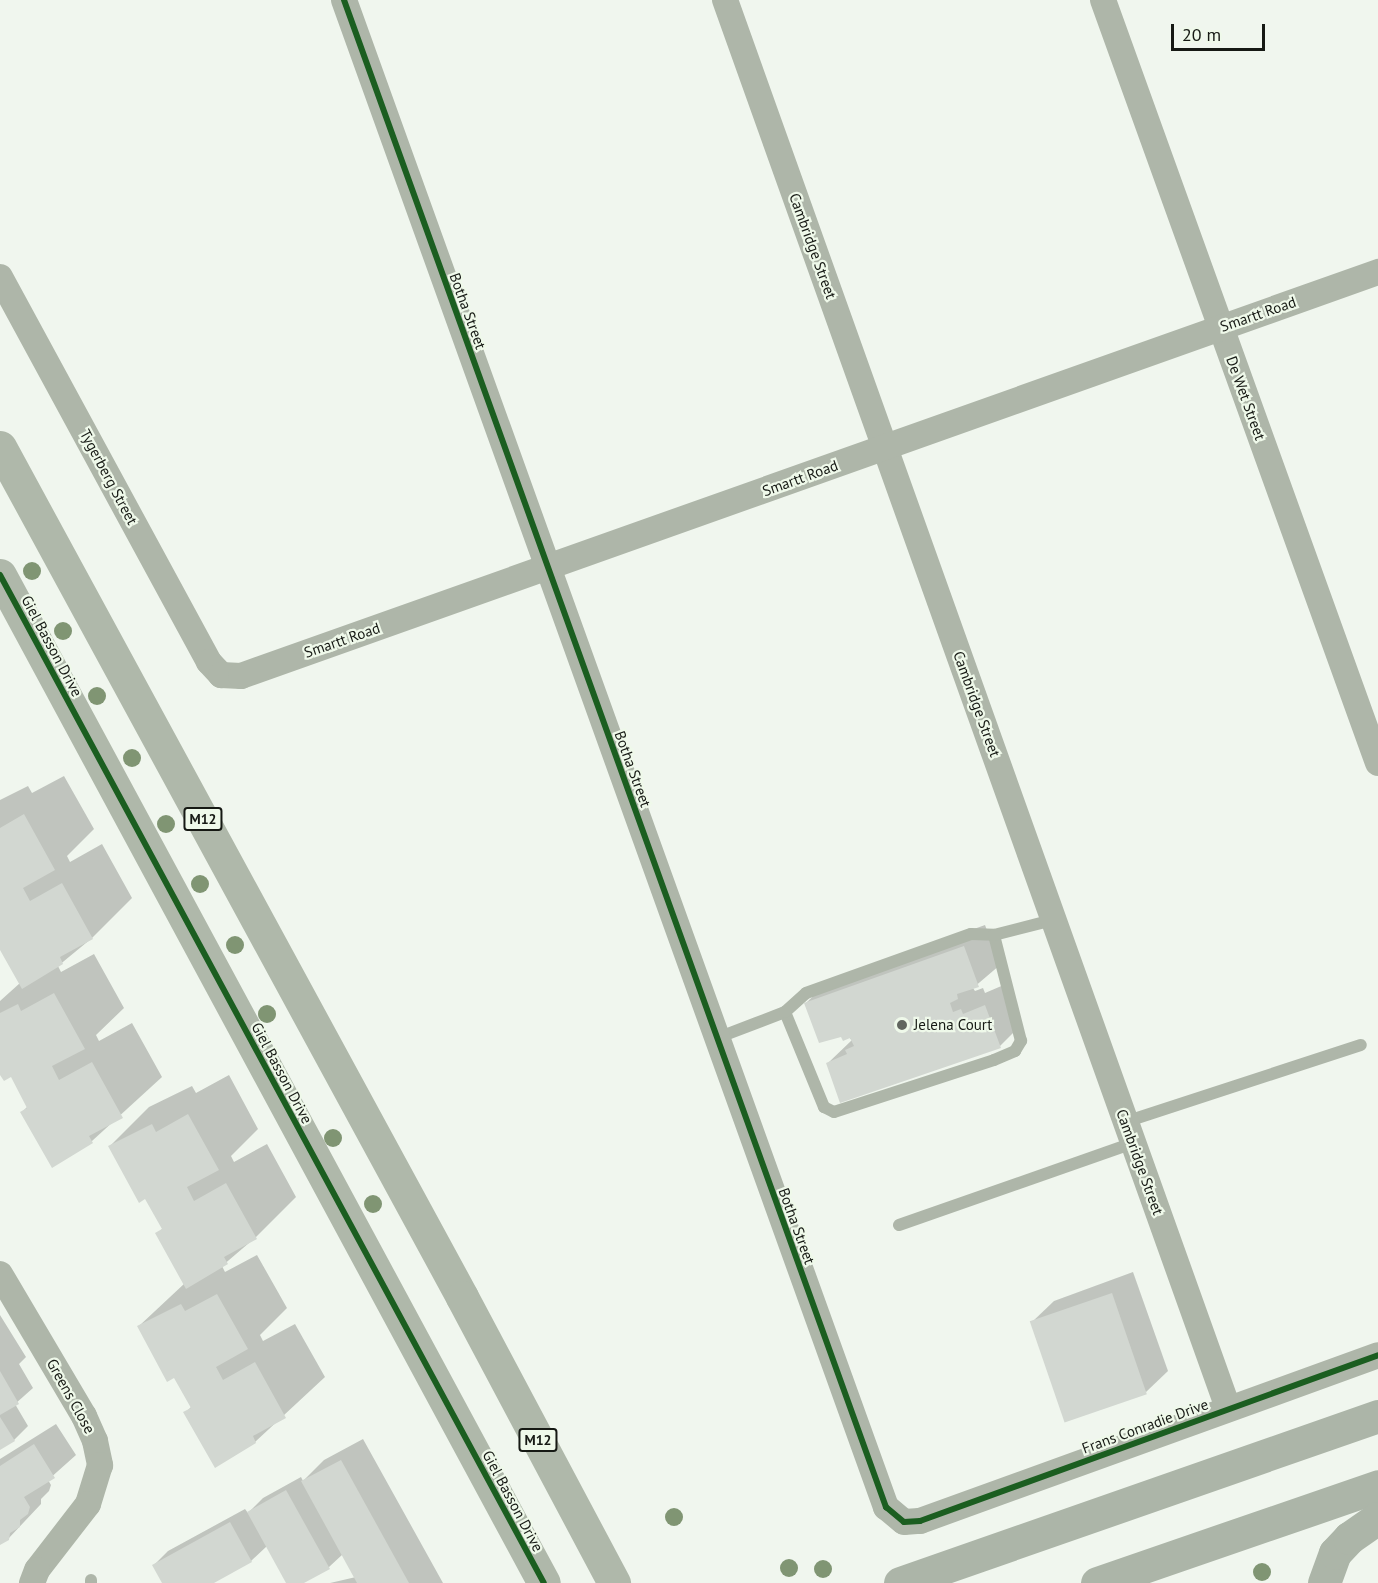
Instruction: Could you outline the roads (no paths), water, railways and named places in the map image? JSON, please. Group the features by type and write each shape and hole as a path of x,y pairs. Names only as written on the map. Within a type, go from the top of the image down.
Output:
{"main road":[{"name":"M12","path":"0,447 440,1255 614,1583"},
{"name":"Giel Basson Drive","path":"0,575 544,1583"},
{"path":"900,1583 1378,1416"},
{"path":"1097,1583 1378,1486"},
{"path":"1324,1583 1335,1553 1349,1538 1378,1518"}],"street":[{"name":"Botha Street","path":"344,0 886,1508 904,1522 920,1521"},
{"name":"Cambridge Street","path":"725,0 1228,1408"},
{"name":"De Wet Street","path":"1103,0 1378,763"},
{"name":"Smartt Road","path":"221,675 241,676 1378,272"},
{"name":"Tygerberg Street","path":"0,277 209,662 221,675"},
{"name":"Greens Close","path":"0,1274 84,1416 95,1441 100,1465 88,1504 37,1570 32,1583"},
{"name":"Frans Conradie Drive","path":"920,1521 1378,1355"}],"lane":[{"path":"717,1038 784,1012 806,993 971,934 994,935 1053,920"},
{"path":"784,1012 824,1107 834,1112 994,1060 1015,1051 1021,1041 994,935"},
{"path":"899,1225 1129,1132 1361,1045"}],"place":[{"name":"Jelena Court","path":"902,1025"}]}
